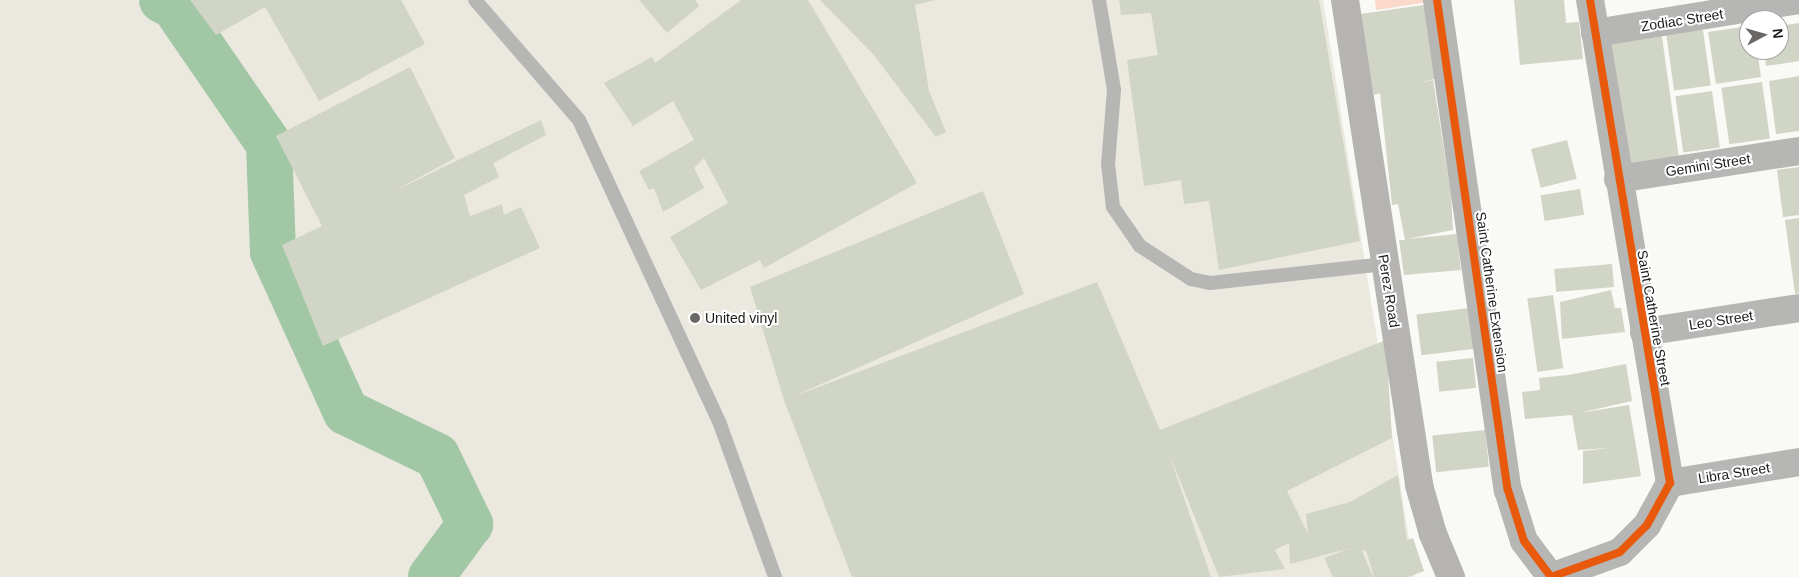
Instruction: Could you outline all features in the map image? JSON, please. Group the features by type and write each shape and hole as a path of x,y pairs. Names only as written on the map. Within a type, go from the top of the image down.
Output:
{"street":[{"name":"Perez Road","path":"1344,0 1419,485 1433,534 1451,577"},
{"name":"Saint Catherine Extension","path":"1437,0 1508,490 1524,541 1551,577"},
{"name":"Saint Catherine Street","path":"1590,0 1618,179 1670,483"},
{"name":"Zodiac Street","path":"1595,33 1750,5 1799,0"},
{"name":"Gemini Street","path":"1618,179 1799,151"},
{"name":"Leo Street","path":"1644,332 1799,308"},
{"name":"Libra Street","path":"1670,483 1799,462"},
{"path":"1551,577 1620,552 1648,525 1670,483"}],"lane":[{"path":"474,0 579,120 720,424 775,577"},
{"path":"1099,0 1114,90 1108,164 1113,207 1140,246 1191,279 1210,283 1384,264"}],"shaded area":[{"path":"0,0 136,0 164,14 253,150 254,242 326,422 430,465 448,539 420,577 0,577"},
{"path":"181,0 1323,0 1415,577 446,577 487,530 455,453 353,408 323,346 282,245 276,128 210,43"},
{"path":"1375,0 1429,0 1429,2 1376,10"}],"building":[{"path":"190,0 401,0 425,44 319,101 265,7 216,35"},
{"path":"639,0 695,0 699,6 667,33"},
{"path":"741,0 808,0 917,183 764,268 760,260 701,290 670,237 728,203 704,158 694,168 704,188 663,212 654,188 649,190 639,171 694,140 673,101 633,126 604,83 652,57 655,63"},
{"path":"820,0 935,0 915,5 929,91 946,132 936,137 873,54"},
{"path":"1119,0 1319,0 1360,241 1219,270 1209,201 1184,204 1181,180 1144,186 1127,60 1158,55 1151,13 1121,15"},
{"path":"1514,0 1564,0 1566,23 1579,22 1583,59 1520,65"},
{"path":"1424,5 1438,78 1418,83 1433,80 1451,194 1453,230 1407,239 1457,234 1461,270 1404,275 1399,240 1405,240 1398,204 1392,205 1380,93 1374,95 1360,14"},
{"path":"1702,23 1711,85 1674,91 1665,28"},
{"path":"1799,23 1799,61 1766,66 1765,60 1789,60 1789,24"},
{"path":"1739,27 1739,60 1758,60 1761,77 1716,84 1708,32"},
{"path":"1661,30 1679,157 1625,164 1608,38"},
{"path":"410,67 455,158 394,191 541,120 546,135 493,163 499,177 464,195 470,216 502,204 504,215 521,207 540,248 323,346 282,245 322,226 276,136"},
{"path":"1799,76 1799,131 1776,134 1769,81"},
{"path":"1762,82 1770,138 1729,144 1721,88"},
{"path":"1712,91 1720,147 1683,153 1675,96"},
{"path":"1567,140 1577,179 1541,188 1531,149"},
{"path":"1799,167 1799,215 1783,217 1777,170"},
{"path":"1580,189 1584,215 1545,221 1540,195"},
{"path":"983,191 1024,294 792,397 1097,282 1160,430 1386,340 1392,438 1287,491 1308,534 1306,514 1350,502 1398,475 1407,540 1413,538 1424,571 1408,577 1374,577 1366,550 1362,551 1373,577 1333,577 1324,558 1351,548 1290,564 1289,543 1275,550 1285,569 1219,577 1168,451 1211,577 852,577 784,400 750,287"},
{"path":"1799,218 1799,293 1795,294 1785,220"},
{"path":"1612,264 1614,287 1556,292 1554,269"},
{"path":"1611,290 1615,308 1621,308 1625,332 1562,339 1560,302"},
{"path":"1553,295 1563,368 1538,372 1527,299"},
{"path":"1470,308 1475,349 1421,355 1416,315"},
{"path":"1473,358 1476,388 1439,392 1436,362"},
{"path":"1626,364 1632,401 1579,413 1629,405 1641,476 1583,484 1583,451 1608,448 1578,450 1572,415 1525,419 1522,392 1540,390 1539,378 1568,375"},
{"path":"1485,430 1489,467 1436,472 1432,436"}],"waterway":[{"path":"162,0 174,6 269,144 273,252 346,412 437,456 470,524 431,577"}],"cycle path":[{"path":"1437,0 1508,490 1524,541 1551,577"},
{"path":"1551,577 1620,552 1647,525 1670,483 1590,0"}],"place":[{"name":"United vinyl","path":"695,318"}]}
